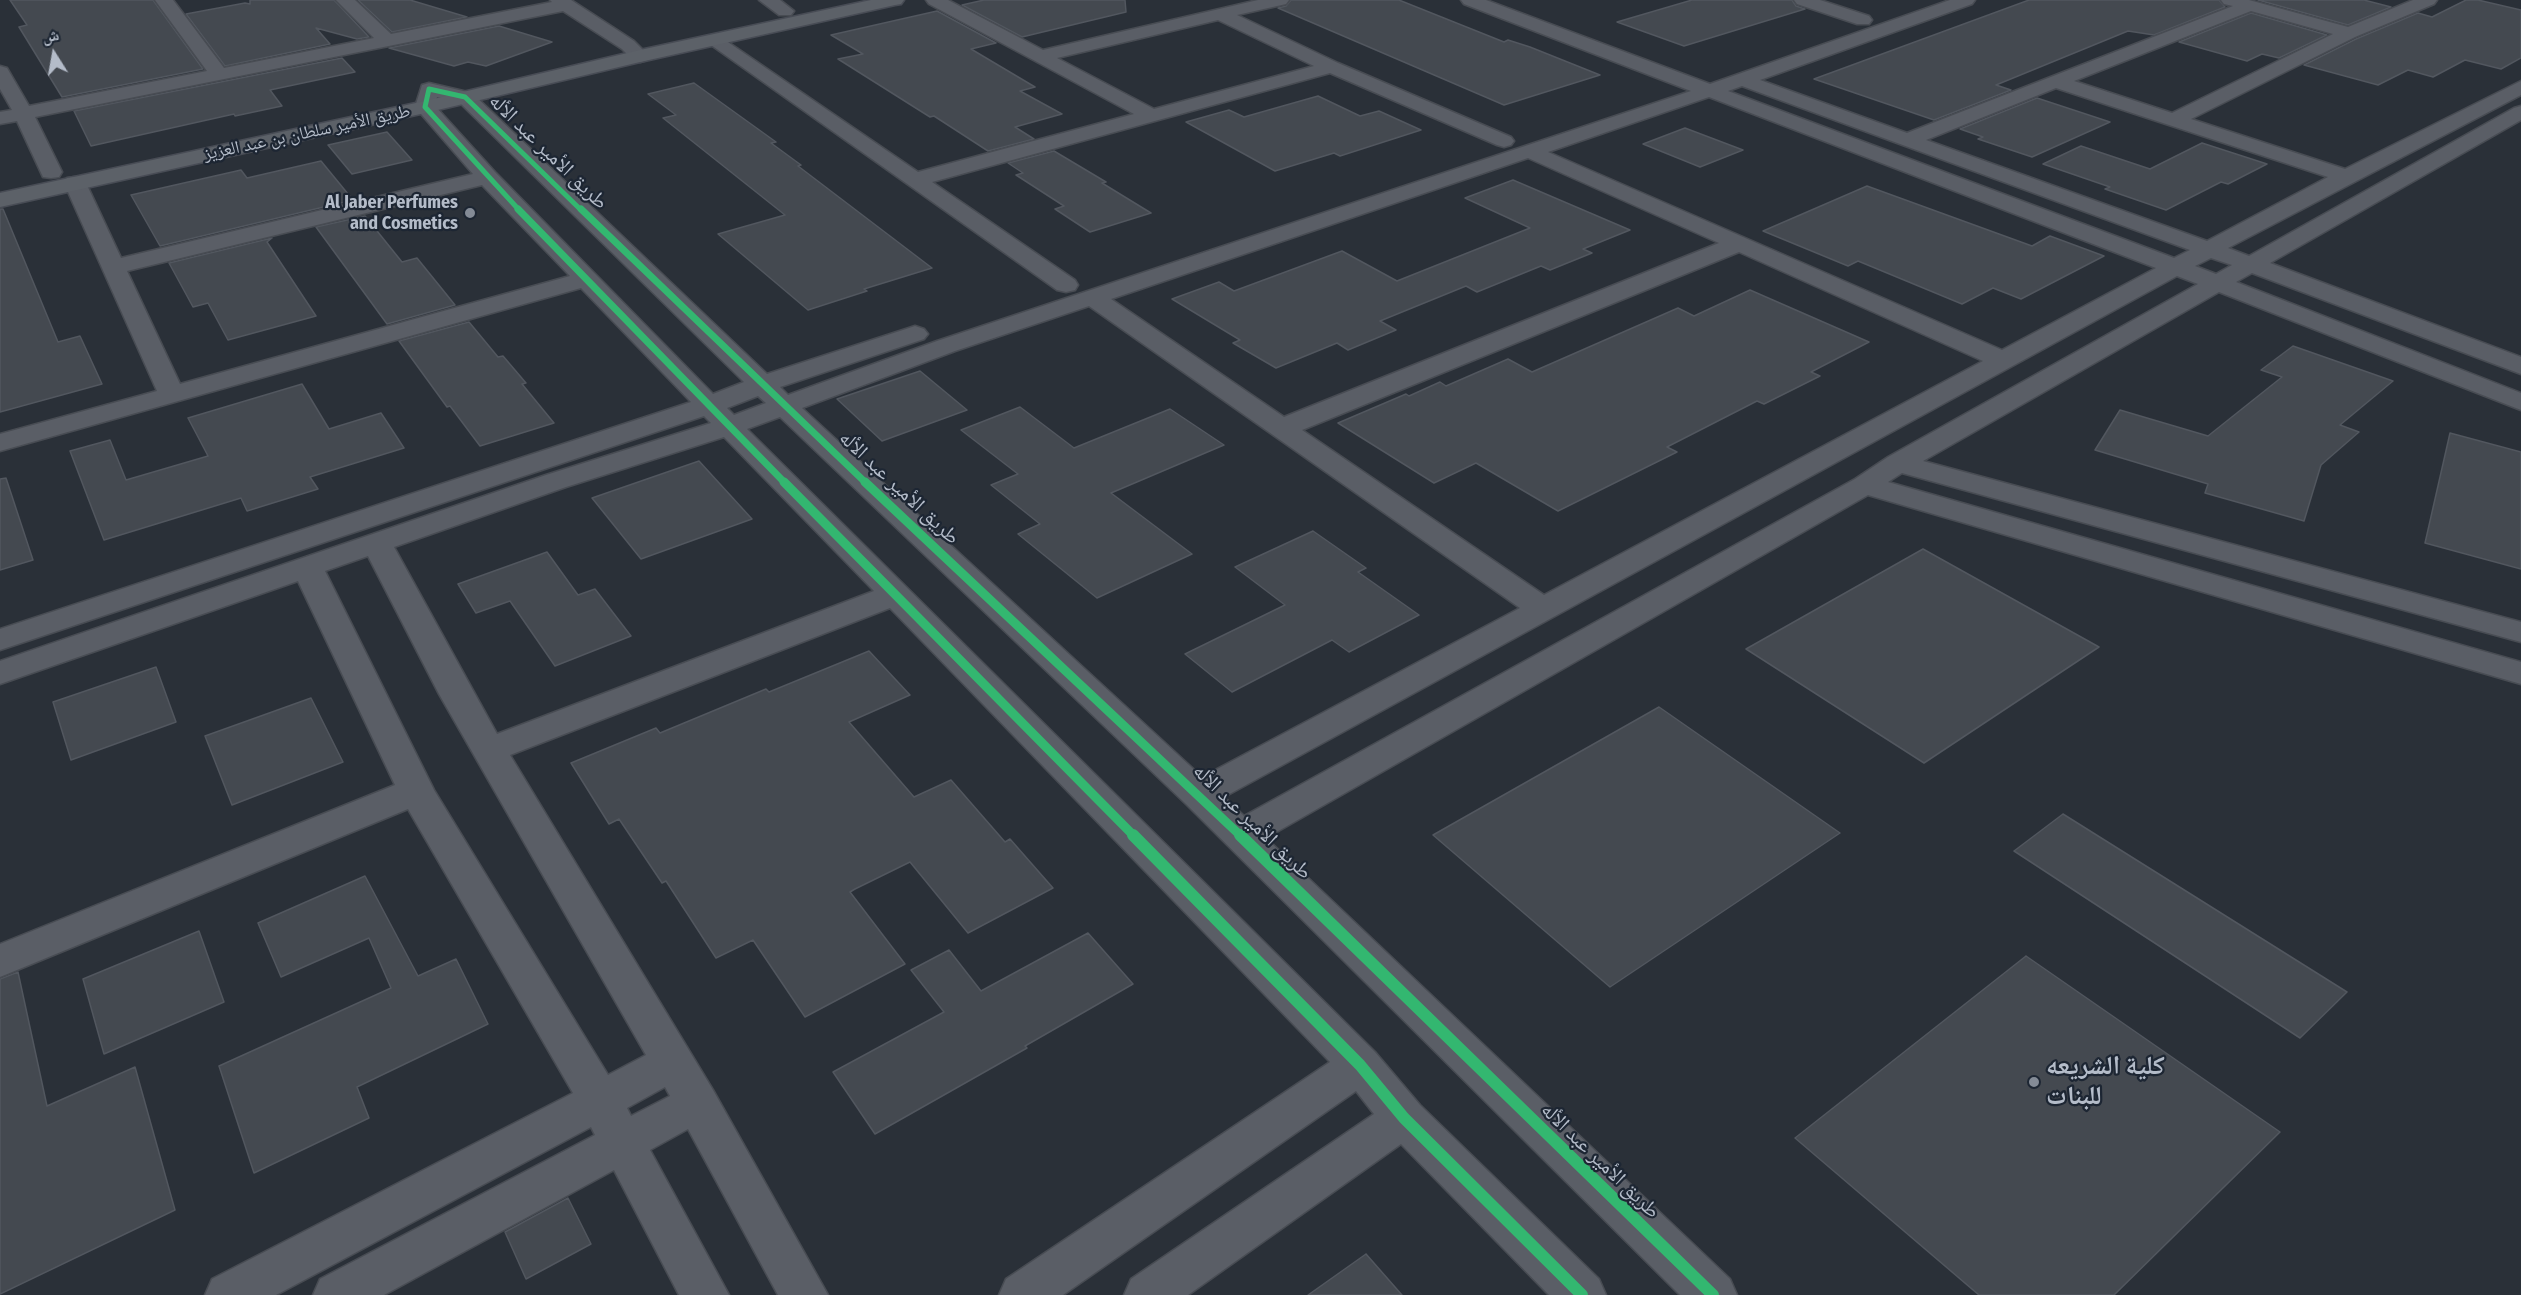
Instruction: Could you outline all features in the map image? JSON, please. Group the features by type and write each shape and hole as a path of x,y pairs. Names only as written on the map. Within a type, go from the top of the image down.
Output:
{"main road":[{"name":"طريق الأمير سلطان بن عبد العزيز","path":"465,97 634,50 837,0"},
{"name":"طريق الأمير سلطان بن عبد العزيز","path":"0,200 634,50 712,40 895,0"},
{"name":"طريق الأمير سلطان بن عبد العزيز","path":"0,183 427,98"}],"street":[{"path":"164,0 219,74"},
{"path":"345,0 387,40"},
{"path":"768,0 785,11"},
{"path":"935,0 1151,116"},
{"path":"1040,56 1280,0"},
{"path":"1470,0 1704,77 2174,268 2521,402"},
{"path":"1803,0 1863,20"},
{"path":"774,395 946,346 1092,297 1922,0"},
{"path":"1742,80 1966,0"},
{"path":"2230,0 2349,33"},
{"path":"2173,120 2349,33 2428,0"},
{"path":"0,118 387,40 562,2 634,50"},
{"path":"1907,140 2249,6"},
{"path":"1220,14 1330,67 2003,360"},
{"path":"712,40 1066,285"},
{"path":"914,180 1330,67"},
{"path":"0,72 24,114 51,172"},
{"path":"1704,77 1742,80 2250,264 2521,366"},
{"path":"2056,82 2346,176"},
{"path":"1199,795 2174,268 2346,176 2521,87"},
{"name":"طريق الأمير عبد الأله","path":"427,98 465,97 774,395 1199,795 1713,1295"},
{"path":"427,98 487,177 1360,1065 1404,1118 1582,1295"},
{"path":"1239,836 1865,485 1898,463 2521,112"},
{"path":"0,673 556,481 719,415 1066,285 1515,146"},
{"path":"114,267 487,177"},
{"path":"75,183 172,394"},
{"path":"1282,428 1738,244"},
{"path":"0,443 586,279"},
{"path":"1092,297 1544,609"},
{"path":"0,640 719,415"},
{"path":"1898,463 2521,632"},
{"path":"1865,485 2521,673"},
{"path":"376,543 456,694 697,1102 804,1295"},
{"path":"307,567 416,791 623,1141 705,1295"},
{"path":"489,750 896,594"},
{"path":"0,961 416,791"},
{"path":"228,1295 673,1062"},
{"path":"1023,1295 1360,1065"},
{"path":"337,1295 697,1102"},
{"path":"1148,1295 1404,1118"}],"building":[{"path":"10,0 153,0 203,69 62,97 19,27 27,25"},
{"path":"250,0 334,0 369,37 357,39 316,28 330,44 225,66 186,14 250,4"},
{"path":"358,0 410,0 467,17 392,32"},
{"path":"984,0 1125,0 1126,12 1022,37 962,5"},
{"path":"1291,0 1399,0 1504,42 1508,40 1530,47 1600,75 1504,105 1278,8 1286,6"},
{"path":"1692,0 1792,0 1796,6 1805,9 1684,46 1617,22"},
{"path":"2029,0 2219,0 2225,7 2154,35 2128,31 1996,85 2011,90 1934,120 1814,79"},
{"path":"2258,0 2364,0 2391,7 2348,25"},
{"path":"2466,0 2478,0 2521,10 2521,58 2501,69 2465,60 2433,77 2408,70 2378,85 2304,65 2356,39 2418,13 2432,17"},
{"path":"937,11 996,43 971,49 1035,87 1020,91 1062,114 1015,127 1034,139 988,151 838,59 863,54 831,35"},
{"path":"2251,13 2327,35 2279,58 2262,54 2247,61 2179,42"},
{"path":"499,26 552,42 486,66 468,62 454,66 389,48"},
{"path":"342,58 355,72 270,90 282,106 235,116 234,114 91,146 74,111"},
{"path":"694,83 776,142 771,143 932,268 864,289 867,291 808,310 718,234 785,215 663,118 676,115 648,94"},
{"path":"1318,96 1360,116 1379,111 1421,130 1340,156 1334,153 1275,171 1186,122 1229,110 1244,117"},
{"path":"2037,98 2110,122 2032,157 1978,139 1983,137 1960,129"},
{"path":"1685,128 1743,150 1700,167 1643,144"},
{"path":"387,132 412,160 352,174 328,145"},
{"path":"2202,143 2267,164 2228,184 2221,182 2166,210 2105,189 2110,187 2043,164 2081,146 2150,169"},
{"path":"1054,151 1106,182 1102,183 1151,213 1090,232 1055,209 1064,206 1016,175 1023,173 1008,163"},
{"path":"321,161 353,200 160,246 131,195 241,170 247,178"},
{"path":"1513,180 1630,230 1583,249 1592,253 1550,270 1541,266 1477,292 1466,286 1380,321 1396,330 1348,350 1337,343 1276,368 1233,343 1240,340 1172,299 1219,282 1234,291 1342,251 1397,281 1530,228 1465,198"},
{"path":"1867,186 2032,246 2050,236 2104,256 2021,299 1993,288 1962,304 1858,261 1848,266 1763,231"},
{"path":"0,209 3,209 58,342 80,336 102,384 0,412"},
{"path":"365,216 402,262 417,258 455,305 387,324 316,227"},
{"path":"272,238 267,242 316,316 228,340 208,303 193,307 169,263"},
{"path":"1750,290 1869,342 1811,372 1820,376 1764,404 1757,401 1667,447 1677,452 1558,511 1476,463 1434,483 1338,423 1440,382 1446,386 1508,359 1532,372 1678,308 1694,316"},
{"path":"469,322 498,357 503,356 526,383 522,384 554,423 480,446 450,406 447,407 399,341"},
{"path":"2293,346 2393,381 2340,425 2359,432 2321,465 2304,521 2205,493 2208,484 2095,450 2120,410 2208,436 2282,377 2261,370"},
{"path":"920,371 967,410 882,441 837,399"},
{"path":"302,384 329,429 381,413 404,448 310,477 318,489 247,511 241,498 104,540 70,451 110,440 126,480 208,456 188,418"},
{"path":"1020,407 1074,448 1170,409 1224,445 1111,493 1192,554 1097,598 1018,534 1040,524 991,485 1018,474 961,430"},
{"path":"2450,433 2521,452 2521,569 2425,543"},
{"path":"699,461 752,519 641,559 592,498"},
{"path":"6,478 33,560 0,570 0,479"},
{"path":"1313,531 1366,568 1358,572 1419,615 1349,652 1332,640 1232,692 1185,654 1285,605 1235,567"},
{"path":"1923,549 2099,647 1924,763 1746,649"},
{"path":"547,552 578,595 595,589 631,636 555,666 510,601 476,613 458,584"},
{"path":"869,651 910,695 849,722 914,797 951,780 1005,842 1010,839 1053,888 968,933 910,862 855,889 850,892 905,964 805,1017 753,940 716,958 666,881 662,883 619,819 609,824 571,763 656,728 660,733 766,689 769,692"},
{"path":"156,667 176,722 71,760 53,702"},
{"path":"311,698 343,762 232,805 205,736"},
{"path":"1659,707 1840,833 1610,987 1433,835"},
{"path":"2063,814 2347,992 2300,1038 2014,851"},
{"path":"365,876 418,976 456,959 488,1024 357,1087 369,1118 254,1173 219,1066 391,988 369,938 281,977 258,923"},
{"path":"199,931 224,1002 104,1054 83,979"},
{"path":"1088,933 1133,984 1025,1046 1027,1048 875,1134 833,1072 944,1012 911,970 949,950 981,991"},
{"path":"2026,956 2280,1132 2114,1295 1979,1295 1795,1138"},
{"path":"18,972 47,1106 135,1067 175,1210 0,1294 0,979"},
{"path":"568,1198 591,1244 526,1279 505,1232"},
{"path":"1366,1254 1402,1295 1308,1295"}],"cycle path":[{"path":"1582,1295 1404,1118 1360,1065 729,426 487,177 425,107 429,89 465,97 784,406 1199,795 1713,1295"}],"place":[{"name":"Al Jaber Perfumes and Cosmetics","path":"470,213"},
{"name":"كلية الشريعه للبنات","path":"2034,1082"}]}
